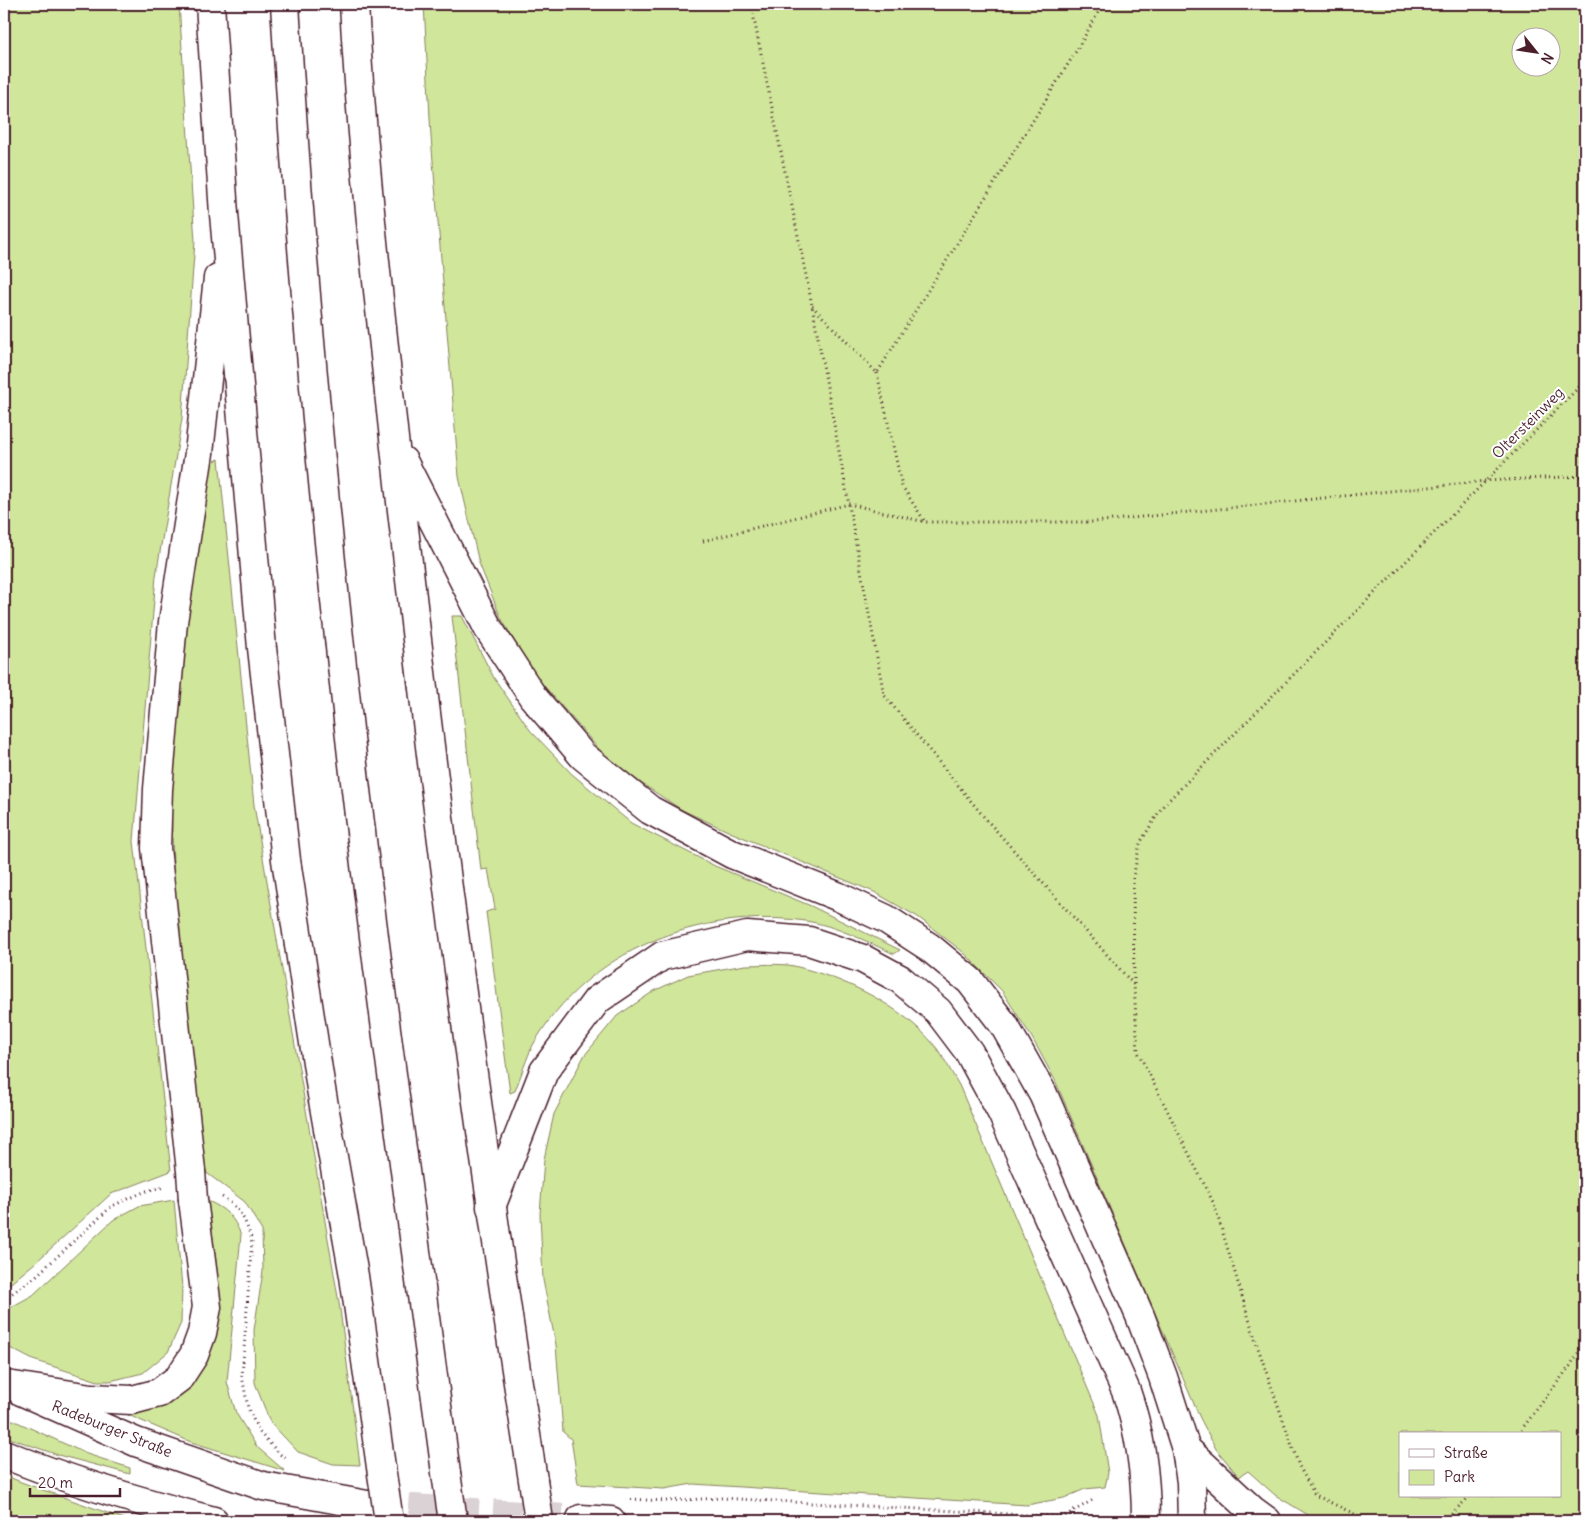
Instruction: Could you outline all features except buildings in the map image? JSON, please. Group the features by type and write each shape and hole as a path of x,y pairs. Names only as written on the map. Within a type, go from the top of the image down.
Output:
{"main road":[{"path":"210,4 224,214 262,648 286,860 321,1089 354,1276 389,1521"},
{"path":"285,4 292,122 318,437 348,722 453,1521"},
{"path":"354,4 361,128 395,447 451,916 490,1209 539,1521"},
{"path":"6,1384 91,1398 132,1400 159,1393 180,1378 194,1355 202,1333 207,1307 185,1186 156,848 158,789 173,622 200,454 224,214"},
{"path":"395,447 488,628 533,697 583,756 650,810 732,854 837,896 886,919 929,947 970,982 1004,1026 1043,1094 1140,1316 1163,1377 1186,1448 1191,1482 1192,1521"},
{"path":"490,1209 544,1071 597,1000 662,956 747,936 809,942 863,959 900,979 938,1011 969,1052 1002,1113 1126,1391 1138,1426 1144,1467 1146,1521"},
{"name":"Radeburger Straße","path":"6,1384 136,1442 263,1486 367,1505"},
{"path":"1186,1448 1252,1510 1267,1521"},
{"path":"4,1454 32,1466 170,1510 214,1521"},
{"path":"581,1519 612,1521"}],"path":[{"path":"751,4 812,305 884,695 984,818 1134,985"},
{"path":"877,373 1078,48 1103,4"},
{"path":"812,305 877,373 902,486 925,522"},
{"name":"Oltersteinweg","path":"1369,1521 1315,1495 1299,1466 1256,1342 1214,1204 1138,1052 1134,985 1133,878 1140,843 1162,807 1585,381"},
{"path":"703,541 850,504 925,522 1094,522 1486,481 1585,476"},
{"path":"4,1299 35,1277 112,1206 146,1191 185,1186"},
{"path":"220,1195 234,1204 247,1223 252,1241 242,1376 248,1408 259,1432 281,1455 297,1464"},
{"path":"1520,1432 1570,1366 1585,1342"},
{"path":"626,1498 665,1501 721,1498 1063,1517 1093,1500"},
{"path":"1444,1521 1468,1498"}],"green space":[{"path":"4,4 179,4 195,241 182,419 156,576 134,841 171,1171 111,1194 36,1262 11,1283 4,1286"},
{"path":"424,4 1585,4 1585,1521 1318,1521 1275,1495 1248,1471 1239,1477 1216,1449 1200,1418 1055,1080 1031,1036 1002,991 963,952 918,917 874,892 682,810 641,783 604,755 532,672 500,616 479,563 459,477 431,137"},
{"path":"219,459 254,805 340,1309 360,1465 333,1464 298,1452 270,1422 255,1383 254,1330 263,1271 262,1231 245,1202 204,1171 181,971 173,867 170,767 193,556 210,463"},
{"path":"452,616 462,616 494,678 530,730 572,774 631,823 715,866 811,906 900,950 894,954 851,934 817,923 766,918 726,921 687,929 650,942 615,960 584,984 556,1012 533,1045 515,1091 510,1093 486,912 495,909 488,869 481,870"},
{"path":"776,964 794,966 852,986 871,995 906,1018 922,1031 938,1050 959,1085 1099,1415 1108,1473 1105,1487 1085,1489 1064,1498 1027,1505 693,1484 664,1489 578,1484 571,1439 563,1432 556,1345 543,1280 540,1214 544,1159 554,1114 584,1056 617,1016 654,991 688,975 745,965"},
{"path":"174,1200 182,1287 181,1323 168,1352 143,1373 110,1381 98,1381 33,1360 4,1345 4,1311 33,1295 113,1220 139,1206"},
{"path":"208,1201 229,1214 241,1235 227,1382 236,1413 257,1447 285,1471 191,1442 128,1415 174,1397 198,1372 210,1351 216,1327 218,1277"},
{"path":"4,1416 87,1454 130,1468 130,1474 58,1455 4,1436"},
{"path":"4,1475 21,1482 130,1521 4,1521"}],"tunnel":[{"path":"367,1505 581,1519"}]}
